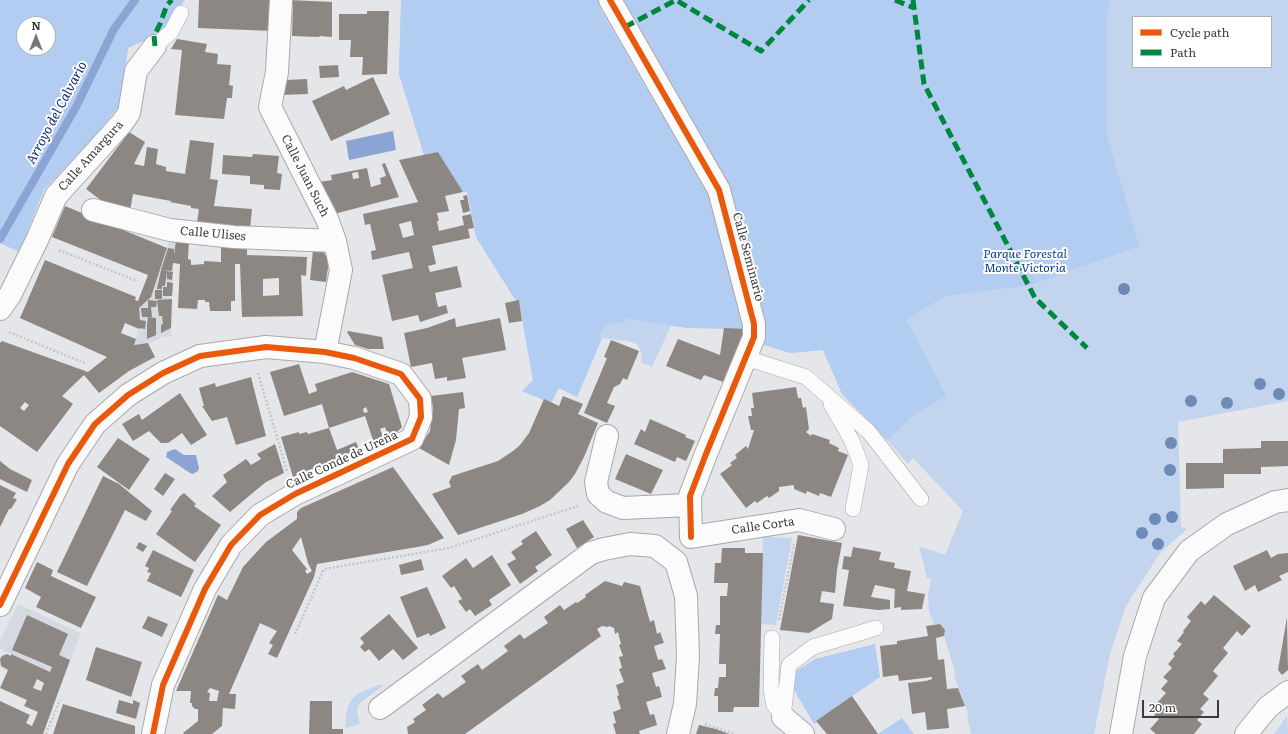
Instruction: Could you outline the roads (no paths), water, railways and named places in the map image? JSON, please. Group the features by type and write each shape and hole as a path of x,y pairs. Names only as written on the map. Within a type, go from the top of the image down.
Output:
{"street":[{"name":"Calle Juan Such","path":"281,0 277,72 270,107 327,220 335,241 341,270 325,352"},
{"name":"Calle Seminario","path":"610,0 718,190 754,324 754,337 690,496 689,505 691,537"},
{"name":"Calle Amargura","path":"3,298 36,240 56,196 122,123 129,113 136,71 154,46"},
{"name":"Calle Ulises","path":"93,210 170,230 234,237 335,241"},
{"name":"Calle Conde de Ureña","path":"0,605 68,464 95,424 128,395 163,373 200,356 266,347 325,352 354,358 401,374 420,399 421,417 412,439 295,494 260,515 231,545 205,589 163,685 153,734"},
{"path":"607,436 596,482 598,494 602,498 607,502 623,508 689,505"},
{"path":"1121,734 1135,656 1154,598 1189,551 1227,524 1275,502 1288,500"},
{"name":"Calle Corta","path":"691,537 799,520 834,529"},
{"path":"676,562 691,537"},
{"path":"380,708 591,552 630,544 654,546 676,562 686,596 688,656 685,704 678,734"},
{"path":"1246,734 1268,707 1288,692"},
{"path":"783,717 803,734"}],"lane":[{"path":"154,46 171,32 181,13"},
{"path":"746,358 806,377 869,432 921,499"},
{"path":"824,393 852,441 861,465 853,509"},
{"path":"783,717 789,665 813,647 876,628"},
{"path":"772,638 771,689 774,705 783,717"}],"waterway":[{"name":"Arroyo del Calvario","path":"0,239 76,107 114,29 135,0"}],"park label":[{"name":"Parque Forestal Monte Victoria","path":"1025,261"}]}
